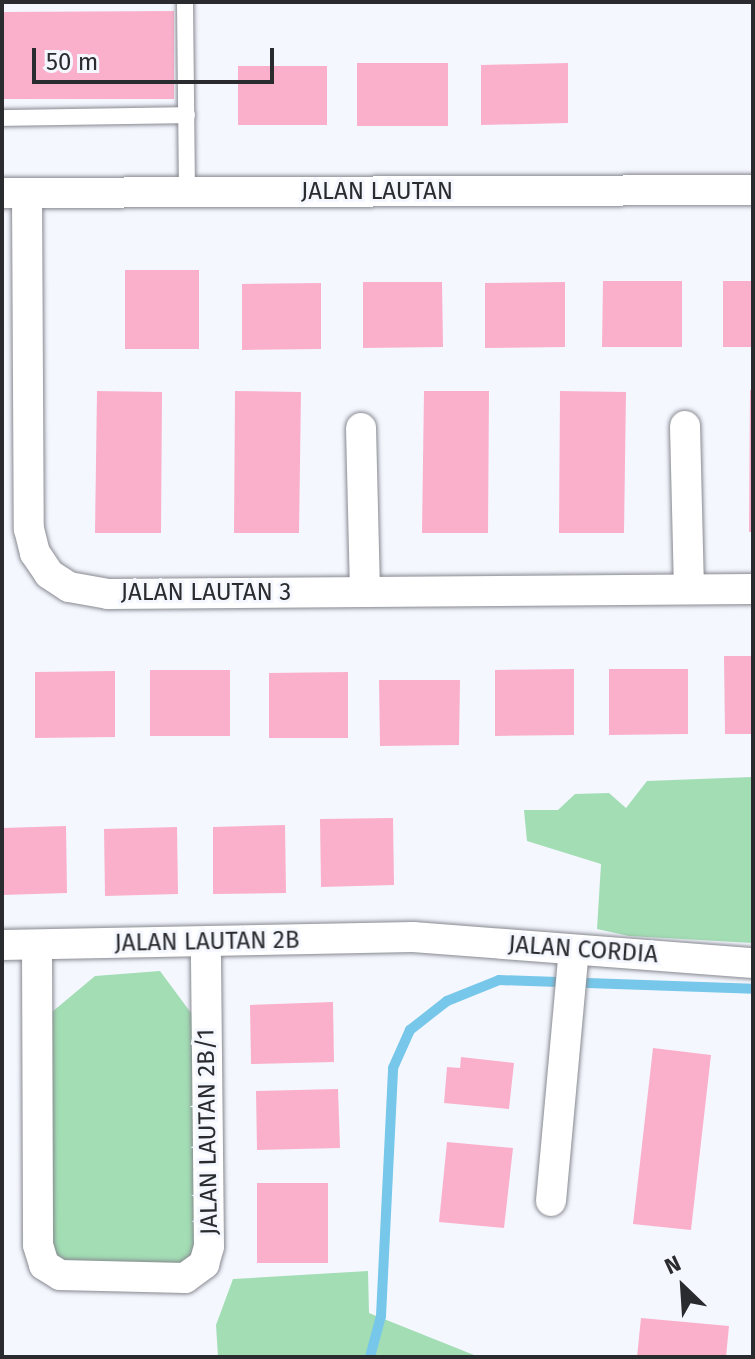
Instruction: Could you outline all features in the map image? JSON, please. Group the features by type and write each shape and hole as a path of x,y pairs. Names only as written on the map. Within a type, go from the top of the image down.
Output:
{"street":[{"name":"JALAN LAUTAN","path":"14,193 753,190"},
{"name":"JALAN LAUTAN 3","path":"14,193 29,529 35,553 49,574 69,587 108,594 753,589"},
{"path":"685,426 689,589"},
{"path":"361,428 365,592"},
{"name":"JALAN LAUTAN 2B","path":"2,945 413,937"},
{"name":"JALAN CORDIA","path":"413,937 573,958 753,963"},
{"name":"JALAN LAUTAN 2B/1","path":"37,945 38,1245 44,1265 60,1275 185,1278 204,1264 209,1247 206,942"},
{"path":"551,1201 573,958"}],"lane":[{"path":"185,2 187,192"},
{"path":"2,118 187,115"}],"green space":[{"path":"752,777 753,943 629,936 597,929 601,864 527,841 524,810 558,810 575,794 609,793 626,808 647,781"},
{"path":"160,971 197,1021 201,1239 183,1267 65,1268 47,1240 52,1012 95,976"},
{"path":"368,1271 369,1313 479,1357 218,1357 216,1325 233,1279"}],"building":[{"path":"174,11 174,99 2,99 2,12"},
{"path":"357,63 448,63 448,126 357,126"},
{"path":"568,63 568,123 481,125 481,65"},
{"path":"238,66 327,66 327,125 238,125"},
{"path":"125,270 199,270 199,349 125,349"},
{"path":"603,281 682,281 682,347 602,347"},
{"path":"723,281 753,281 753,347 723,347"},
{"path":"363,282 442,282 443,347 363,348"},
{"path":"565,282 565,347 485,348 485,283"},
{"path":"321,283 321,349 242,350 242,284"},
{"path":"750,390 753,390 753,532 749,532"},
{"path":"97,391 162,392 161,533 95,533"},
{"path":"235,391 301,392 299,533 234,533"},
{"path":"424,391 489,391 488,533 422,533"},
{"path":"560,391 626,392 624,533 559,533"},
{"path":"724,656 753,656 753,734 725,734"},
{"path":"574,669 574,735 495,736 495,670"},
{"path":"609,669 688,669 688,734 609,735"},
{"path":"150,670 230,670 230,736 150,736"},
{"path":"115,671 115,737 35,738 35,672"},
{"path":"348,672 348,738 269,738 269,673"},
{"path":"379,680 460,680 459,745 380,746"},
{"path":"393,818 394,885 321,887 320,819"},
{"path":"285,825 286,893 213,894 213,827"},
{"path":"66,826 67,893 2,895 2,828"},
{"path":"177,827 178,894 105,896 104,829"},
{"path":"333,1002 334,1062 251,1064 250,1005"},
{"path":"653,1048 711,1055 691,1230 633,1224"},
{"path":"461,1057 514,1063 509,1109 444,1103 447,1067 460,1068"},
{"path":"338,1089 340,1148 257,1150 256,1091"},
{"path":"447,1142 513,1148 504,1228 439,1222"},
{"path":"257,1183 328,1183 328,1263 257,1263"},
{"path":"641,1318 729,1326 726,1357 637,1357"}],"waterway":[{"path":"370,1357 381,1316 393,1068 410,1030 447,1001 499,980 753,989"}]}
